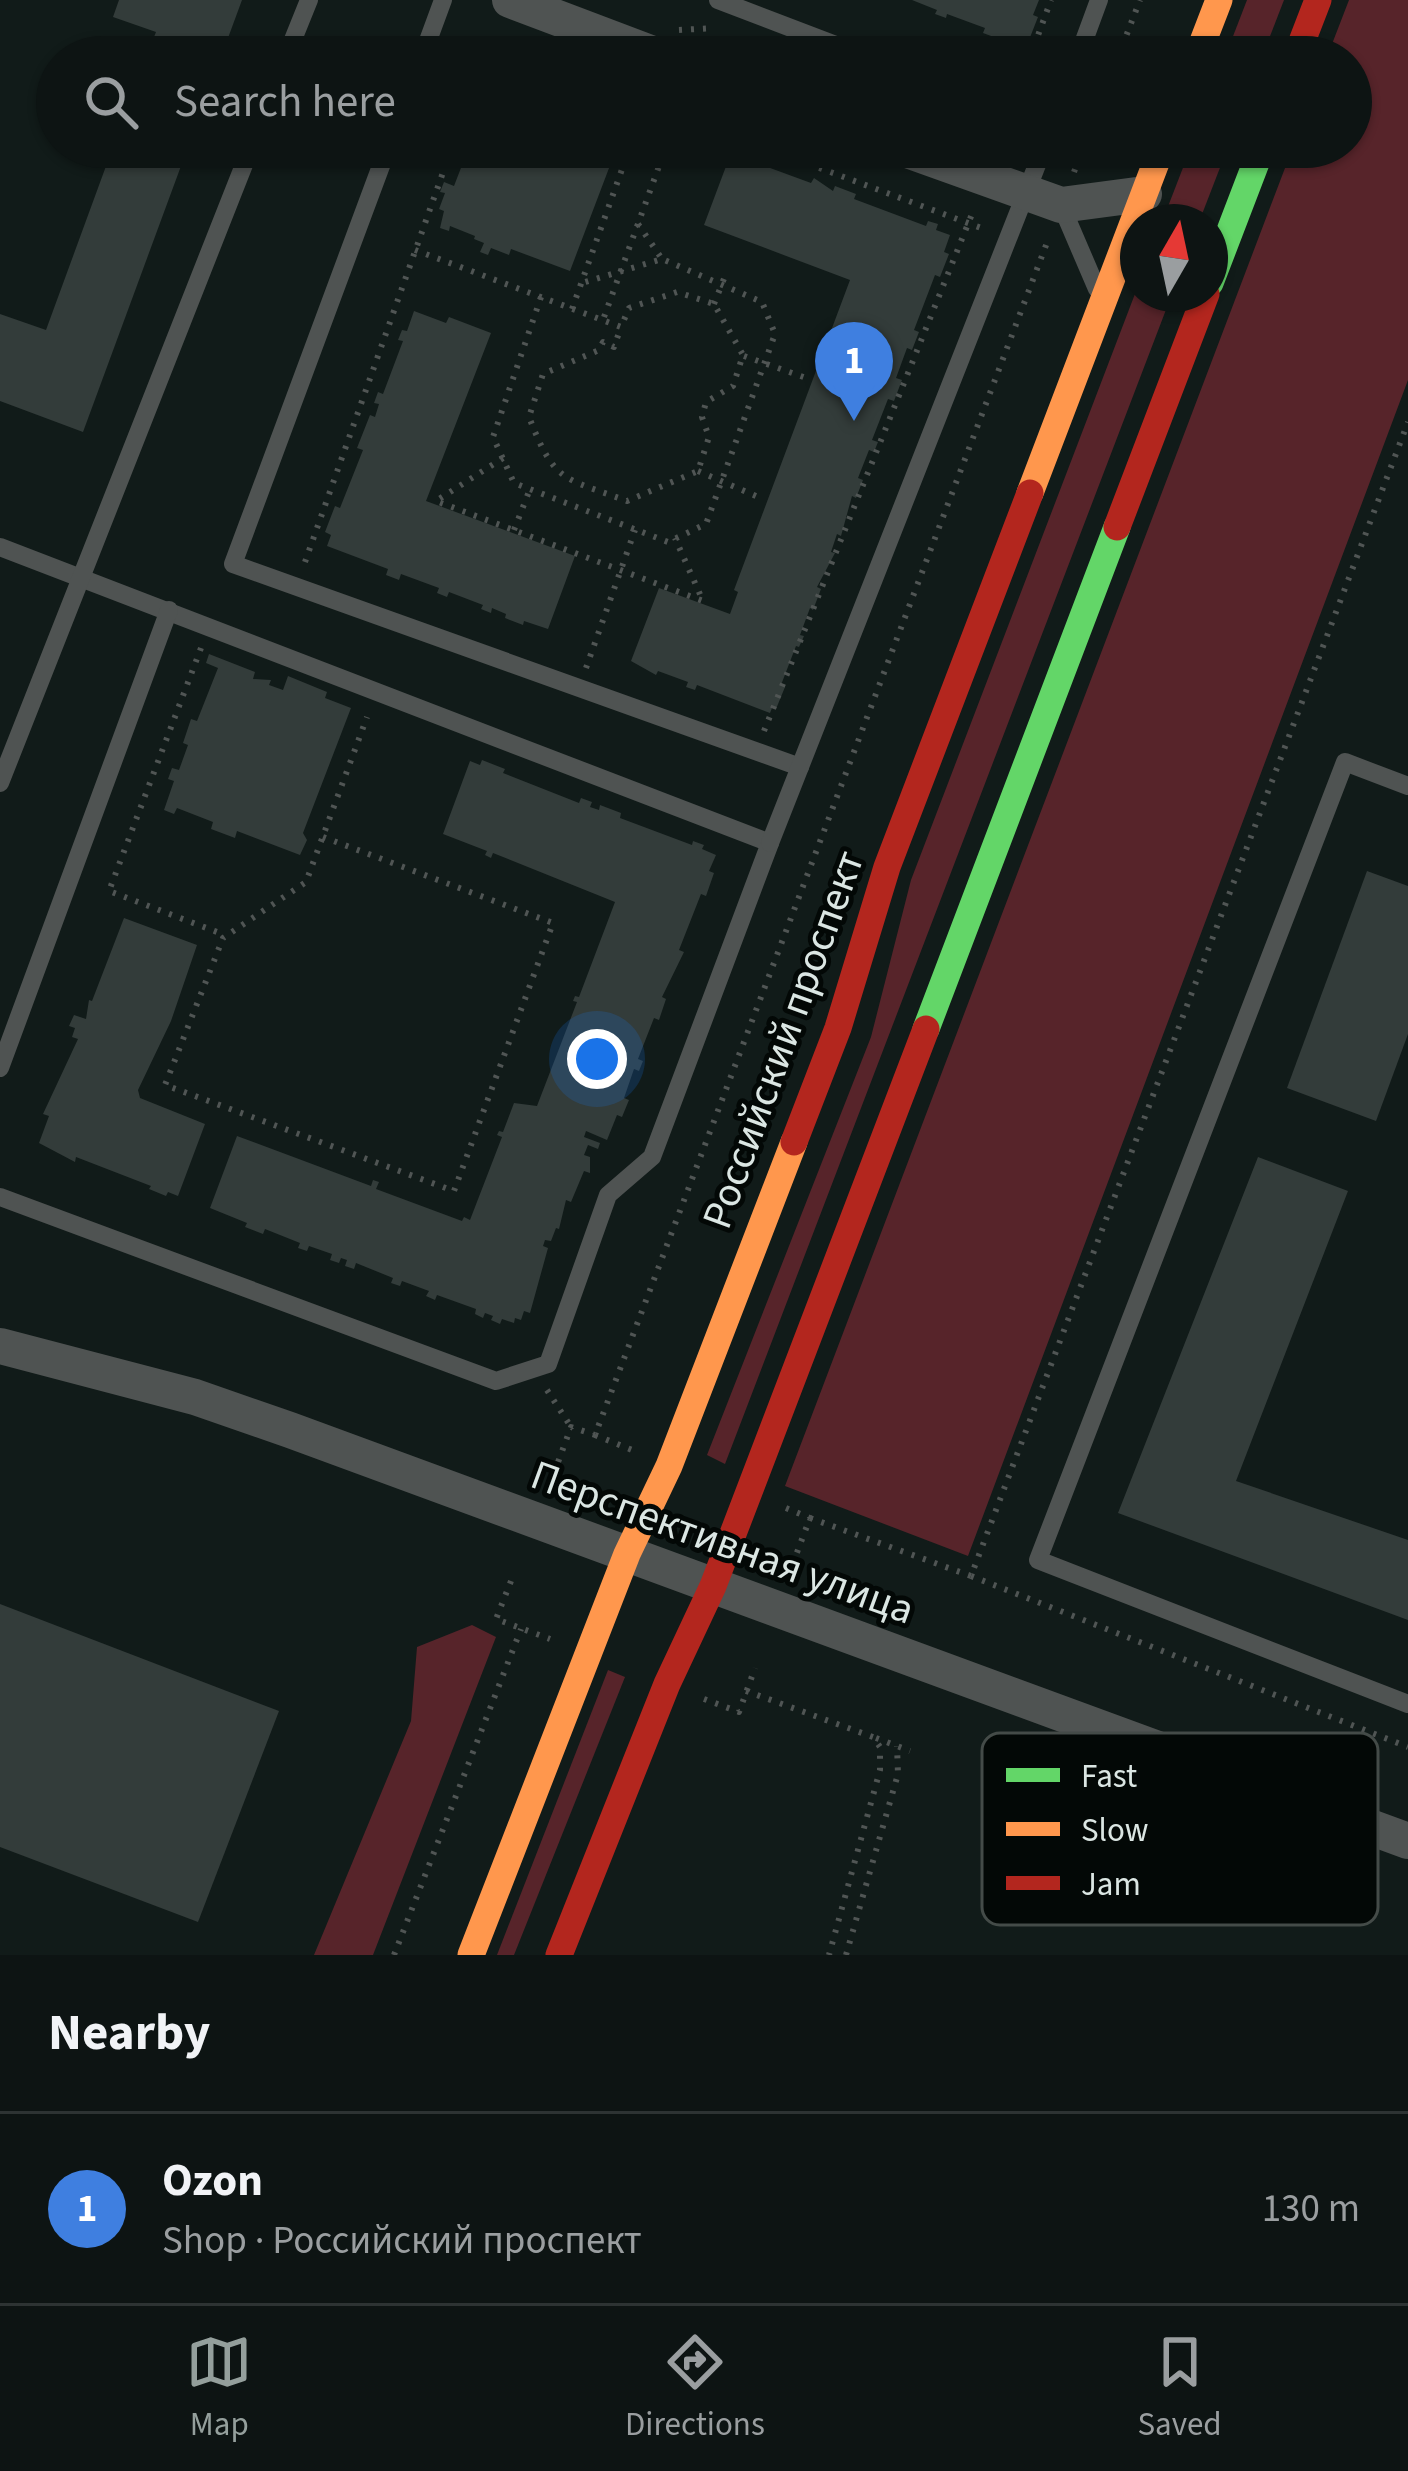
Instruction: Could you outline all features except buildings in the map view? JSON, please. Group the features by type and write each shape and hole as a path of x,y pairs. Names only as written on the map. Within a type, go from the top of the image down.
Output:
{"main road":[{"path":"1205,36 1219,0"},
{"path":"1304,36 1318,0"},
{"name":"Российский проспект","path":"472,1955 627,1554 669,1466 838,1028 887,868 1154,168"},
{"path":"1228,236 1254,168"},
{"path":"559,1955 667,1684 713,1586 1199,312"}],"street":[{"path":"510,0 633,36"},
{"path":"956,168 1043,200 1144,194"},
{"name":"Перспективная улица","path":"0,1346 194,1397 1114,1733"},
{"name":"Перспективная улица","path":"1378,1830 1408,1841"}],"lane":[{"path":"294,36 309,0"},
{"path":"430,36 443,0"},
{"path":"718,0 812,36"},
{"path":"1086,36 1099,0"},
{"path":"0,782 243,168"},
{"path":"380,168 233,564 800,766"},
{"path":"0,1197 496,1381 548,1364 608,1195 652,1156 800,766 1043,200 1044,168"},
{"path":"1043,200 1103,302"},
{"path":"0,547 770,843"},
{"path":"0,1068 170,610"},
{"path":"1408,786 1346,762 1038,1559 1408,1704"}],"path":[{"path":"1038,36 1052,0"},
{"path":"1126,36 1140,0"},
{"path":"692,36 728,27 737,36"},
{"path":"296,587 444,168"},
{"path":"572,309 622,168"},
{"path":"604,317 658,168"},
{"path":"820,168 987,230"},
{"path":"595,1436 1044,251 1043,200 1067,168"},
{"path":"756,751 976,204"},
{"path":"541,297 493,437 514,483 668,542 706,524 775,334 762,302 662,259 638,224"},
{"path":"1025,244 1044,251"},
{"path":"415,250 621,327"},
{"path":"582,284 662,259"},
{"path":"714,304 727,271"},
{"path":"763,499 698,471 627,501 561,476 544,454 529,417 543,374 599,350 603,342 614,347 628,308 677,292 714,304 743,356 808,379"},
{"path":"698,471 709,437 702,417 706,402 733,386 743,356"},
{"path":"971,1576 1408,422"},
{"path":"502,458 436,501 703,602 675,538"},
{"path":"514,530 530,488"},
{"path":"579,688 635,530"},
{"path":"205,639 110,891 227,935"},
{"path":"323,837 553,923 454,1191 165,1085 227,935 306,882 377,691"},
{"path":"534,1369 571,1427 635,1451"},
{"path":"554,1472 571,1427"},
{"path":"781,1506 1372,1733"},
{"path":"794,1563 810,1518"},
{"path":"511,1581 496,1619 560,1643"},
{"path":"394,1955 521,1629"},
{"path":"690,1693 739,1712 755,1668"},
{"path":"746,1690 910,1751"},
{"path":"1378,1735 1408,1747"},
{"path":"830,1955 880,1770 880,1747 873,1737"},
{"path":"846,1955 898,1774 897,1746"}],"shaded area":[{"path":"1247,0 1284,0 1270,36 1233,36"},
{"path":"1349,0 1408,0 1408,380 968,1556 785,1486 1285,168 1372,168 1372,36 1335,36"},
{"path":"1183,168 1220,168 1206,204 1169,204"},
{"path":"1128,312 1165,312 725,1464 707,1455 871,1037 911,880"},
{"path":"472,1625 496,1637 373,1955 314,1955 411,1721 417,1647"},
{"path":"608,1670 625,1677 514,1955 497,1955"}],"traffic: fast":[{"path":"1228,236 1254,168"},
{"path":"926,1029 1117,527"}],"traffic: slow":[{"path":"1205,36 1219,0"},
{"path":"1030,493 1154,168"},
{"path":"471,1955 794,1142"}],"traffic: jam":[{"path":"1304,36 1318,0"},
{"path":"1117,527 1199,312"},
{"path":"794,1142 838,1028 887,867 1030,493"},
{"path":"559,1955 667,1684 713,1586 926,1029"}],"place":[{"name":"Ozon","path":"854,421"}]}
